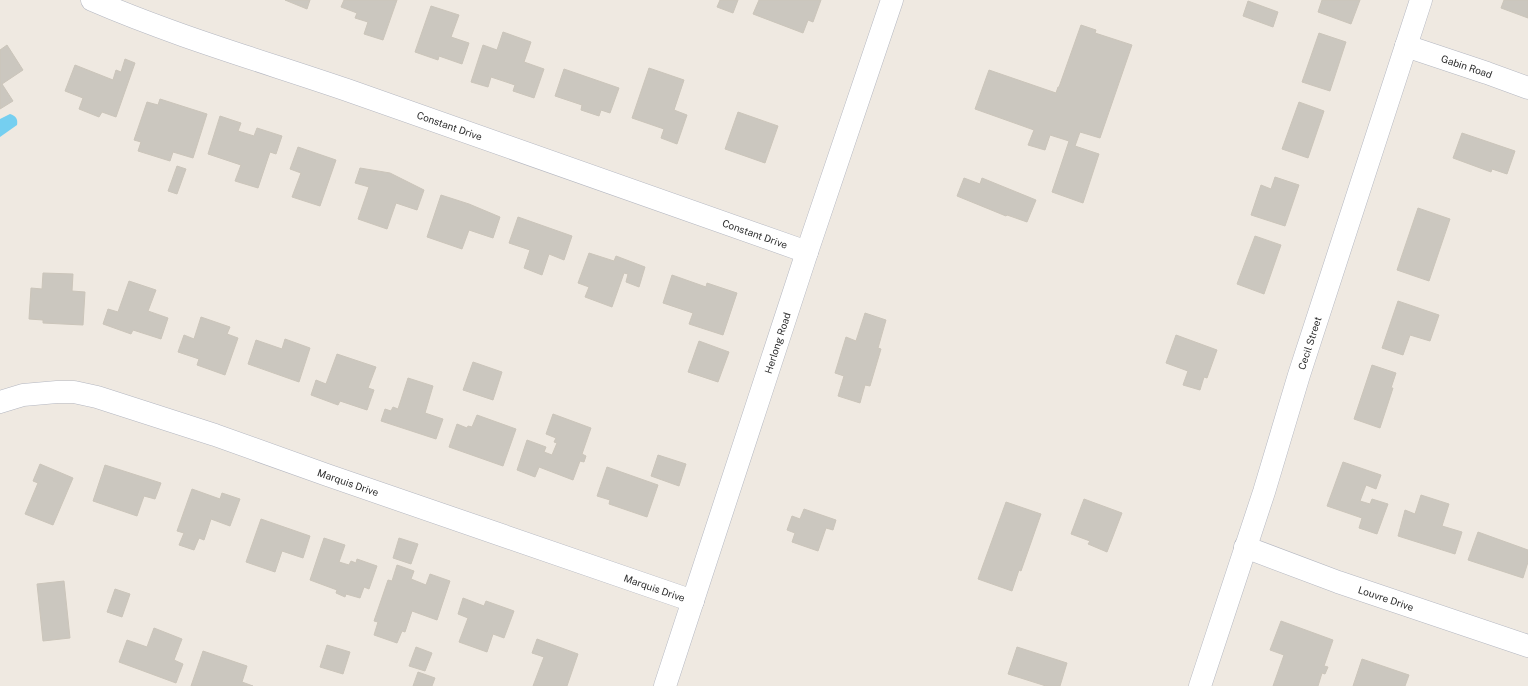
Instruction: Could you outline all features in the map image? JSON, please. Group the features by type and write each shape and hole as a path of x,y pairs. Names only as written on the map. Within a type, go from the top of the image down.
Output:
{"street":[{"name":"Constant Drive","path":"92,0 240,55 354,93 807,252"},
{"name":"Herlong Road","path":"665,686 807,252 892,0"},
{"name":"Cecil Street","path":"1200,686 1264,492 1299,375 1420,0"},
{"name":"Gabin Road","path":"1406,46 1528,88"},
{"name":"Marquis Drive","path":"0,402 23,395 57,392 74,392 97,397 215,435 693,601"},
{"name":"Louvre Drive","path":"1245,547 1338,582 1528,646"}],"water":[{"path":"10,114 16,118 17,125 0,137 0,119"}],"building":[{"path":"285,0 310,0 307,9"},
{"path":"344,0 397,0 383,40 364,34 368,22 355,18 357,13 341,7"},
{"path":"720,0 738,0 733,13 717,7"},
{"path":"759,0 821,0 813,22 808,20 803,33 753,14"},
{"path":"1322,0 1360,0 1351,24 1318,12"},
{"path":"1504,0 1528,0 1528,18 1501,8"},
{"path":"1248,1 1278,12 1273,27 1243,16"},
{"path":"431,6 459,15 451,37 469,43 462,64 439,56 438,60 415,52"},
{"path":"1081,25 1096,30 1095,33 1132,45 1100,138 1080,132 1075,146 1099,154 1083,203 1052,192 1069,141 1050,135 1045,150 1028,145 1034,130 975,109 989,70 1056,93"},
{"path":"503,32 531,42 524,62 544,69 534,98 513,91 515,85 491,77 488,87 471,82 483,45 497,50"},
{"path":"1319,33 1346,42 1330,91 1302,82"},
{"path":"7,45 23,70 2,84 13,101 0,109 0,50"},
{"path":"125,59 135,63 116,117 102,112 99,117 79,109 83,98 65,91 75,65 113,80 116,70 121,72"},
{"path":"649,68 684,80 674,110 687,115 677,144 661,138 664,129 632,118"},
{"path":"564,69 619,88 610,113 601,110 599,116 581,110 582,105 555,96"},
{"path":"160,99 207,114 193,158 173,152 170,161 138,151 141,142 134,140 147,102 158,105"},
{"path":"1299,102 1324,111 1308,158 1282,149"},
{"path":"738,112 778,126 765,163 725,149"},
{"path":"220,116 241,123 238,131 254,136 257,128 282,136 276,154 270,152 258,188 235,181 241,165 208,154"},
{"path":"1462,133 1515,151 1507,174 1492,169 1491,172 1453,158"},
{"path":"298,147 336,160 320,206 292,197 301,173 290,169"},
{"path":"177,166 186,169 177,194 168,191"},
{"path":"360,168 390,173 424,190 417,210 396,203 387,229 358,219 369,187 355,183"},
{"path":"1275,177 1299,185 1285,226 1251,215 1261,185 1271,189"},
{"path":"964,178 980,184 982,178 1036,200 1027,222 1007,215 1006,216 957,196"},
{"path":"441,195 469,204 500,217 493,238 469,230 462,249 427,237"},
{"path":"1418,208 1450,219 1429,281 1397,270"},
{"path":"518,217 572,236 564,260 549,254 542,275 524,268 530,250 509,243"},
{"path":"1255,236 1281,245 1264,294 1237,284"},
{"path":"589,253 614,261 616,256 645,267 639,287 626,282 628,274 624,273 612,307 585,297 589,287 578,283"},
{"path":"43,273 73,274 72,291 85,292 83,325 43,323 43,320 29,319 31,288 42,289"},
{"path":"672,275 706,287 707,283 737,293 723,335 689,324 693,313 663,303"},
{"path":"129,281 156,290 148,311 168,318 161,339 133,330 131,334 103,324 108,309 118,312"},
{"path":"1398,301 1439,315 1430,341 1410,335 1403,355 1382,348"},
{"path":"865,313 886,320 878,348 881,349 870,386 865,385 860,403 838,396 844,376 835,373 846,337 856,341"},
{"path":"201,317 230,327 227,334 238,338 225,375 197,365 199,359 178,352 184,335 194,339"},
{"path":"1176,335 1217,350 1207,378 1204,377 1200,390 1183,385 1188,371 1166,363"},
{"path":"285,339 310,348 299,382 248,364 256,340 282,349"},
{"path":"699,341 729,352 718,382 688,372"},
{"path":"337,354 376,367 368,388 374,390 367,410 340,401 338,405 311,395 316,380 326,384"},
{"path":"473,362 502,372 493,400 463,390"},
{"path":"1372,365 1396,373 1391,388 1393,388 1380,428 1354,419"},
{"path":"408,378 433,386 425,413 443,419 436,439 381,421 385,409 391,411 393,407 398,409"},
{"path":"553,414 591,428 582,454 586,456 584,462 580,461 573,480 539,467 535,477 517,470 527,440 546,447 544,452 552,455 557,443 554,442 556,438 546,434"},
{"path":"477,415 516,429 503,466 449,447 457,424 467,428 468,426 472,427"},
{"path":"658,455 686,464 679,486 651,476"},
{"path":"1343,462 1381,475 1376,489 1366,485 1360,501 1370,504 1372,499 1388,504 1377,534 1359,528 1362,518 1327,506"},
{"path":"40,464 73,478 53,525 25,514 38,483 33,481"},
{"path":"105,465 161,483 155,499 144,496 137,516 93,501"},
{"path":"607,467 658,485 647,517 609,504 610,500 597,496"},
{"path":"192,489 220,499 222,493 240,499 230,526 211,519 204,540 199,538 194,550 179,545 184,533 177,531"},
{"path":"1421,495 1449,504 1442,526 1462,532 1455,554 1398,536 1405,510 1415,514"},
{"path":"1084,499 1122,513 1107,552 1088,544 1090,541 1071,534"},
{"path":"1006,502 1041,514 1021,571 1019,570 1012,591 978,579"},
{"path":"804,509 836,520 833,530 826,528 818,551 792,542 795,533 787,530 792,516 800,519"},
{"path":"261,519 310,536 303,558 282,551 275,572 246,562"},
{"path":"1478,532 1528,550 1528,562 1523,578 1468,560"},
{"path":"324,538 345,545 339,562 349,565 351,561 356,563 357,559 377,566 369,589 364,587 360,598 346,594 345,597 336,593 337,590 310,580"},
{"path":"399,538 418,544 411,564 393,558"},
{"path":"397,565 414,571 411,579 426,585 430,574 450,581 437,620 412,611 405,632 402,631 397,643 374,635 378,622 374,621 388,580 392,581"},
{"path":"64,581 70,638 43,641 37,584"},
{"path":"115,589 130,594 122,617 107,612"},
{"path":"463,598 484,606 486,601 514,611 504,638 493,634 487,652 459,642 468,618 458,614"},
{"path":"1281,621 1333,640 1324,666 1328,667 1325,674 1322,673 1318,686 1273,686 1284,655 1270,650"},
{"path":"154,628 182,639 174,660 183,664 176,683 119,662 127,640 147,647"},
{"path":"537,639 578,654 567,686 533,686 544,657 532,653"},
{"path":"327,645 350,652 343,674 320,667"},
{"path":"416,647 432,653 425,671 409,666"},
{"path":"1017,647 1067,663 1060,686 1046,686 1008,674"},
{"path":"203,651 247,666 242,682 253,686 191,686"},
{"path":"1362,659 1409,675 1405,686 1353,686"},
{"path":"418,672 435,678 432,686 413,686"}]}
